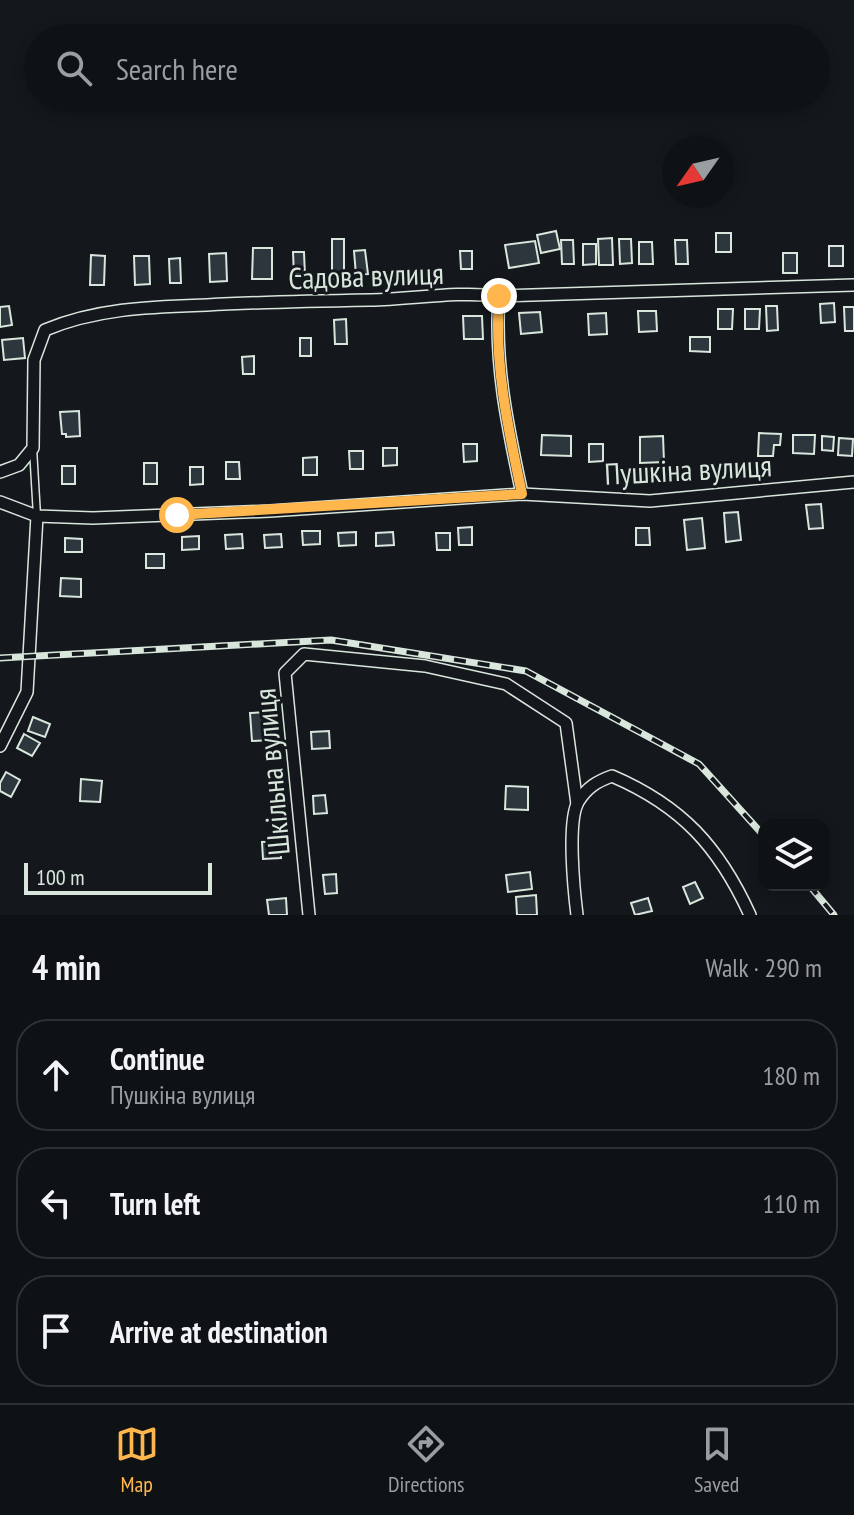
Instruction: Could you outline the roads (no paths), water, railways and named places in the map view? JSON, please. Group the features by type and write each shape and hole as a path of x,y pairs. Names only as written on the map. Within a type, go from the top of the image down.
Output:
{"street":[{"name":"Садова вулиця","path":"33,448 34,360 45,330 72,319 131,308 476,294 499,296 854,285"},
{"path":"499,296 496,337 499,377 522,494"},
{"path":"0,472 19,465 33,448"},
{"name":"Пушкіна вулиця","path":"0,502 37,516 93,518 208,514 522,494 650,501 854,482"},
{"path":"0,746 27,692 37,516"},
{"name":"Шкільна вулиця","path":"309,915 285,673 304,654 425,666 506,684 566,723 577,804"},
{"path":"577,915 573,833 577,804 593,783 612,776 645,790 682,816 708,843 740,893 750,915"}],"lane":[{"path":"33,448 37,516"}],"railway":[{"path":"0,658 331,640 526,671 699,764 758,829"},
{"path":"814,891 834,915"}]}
